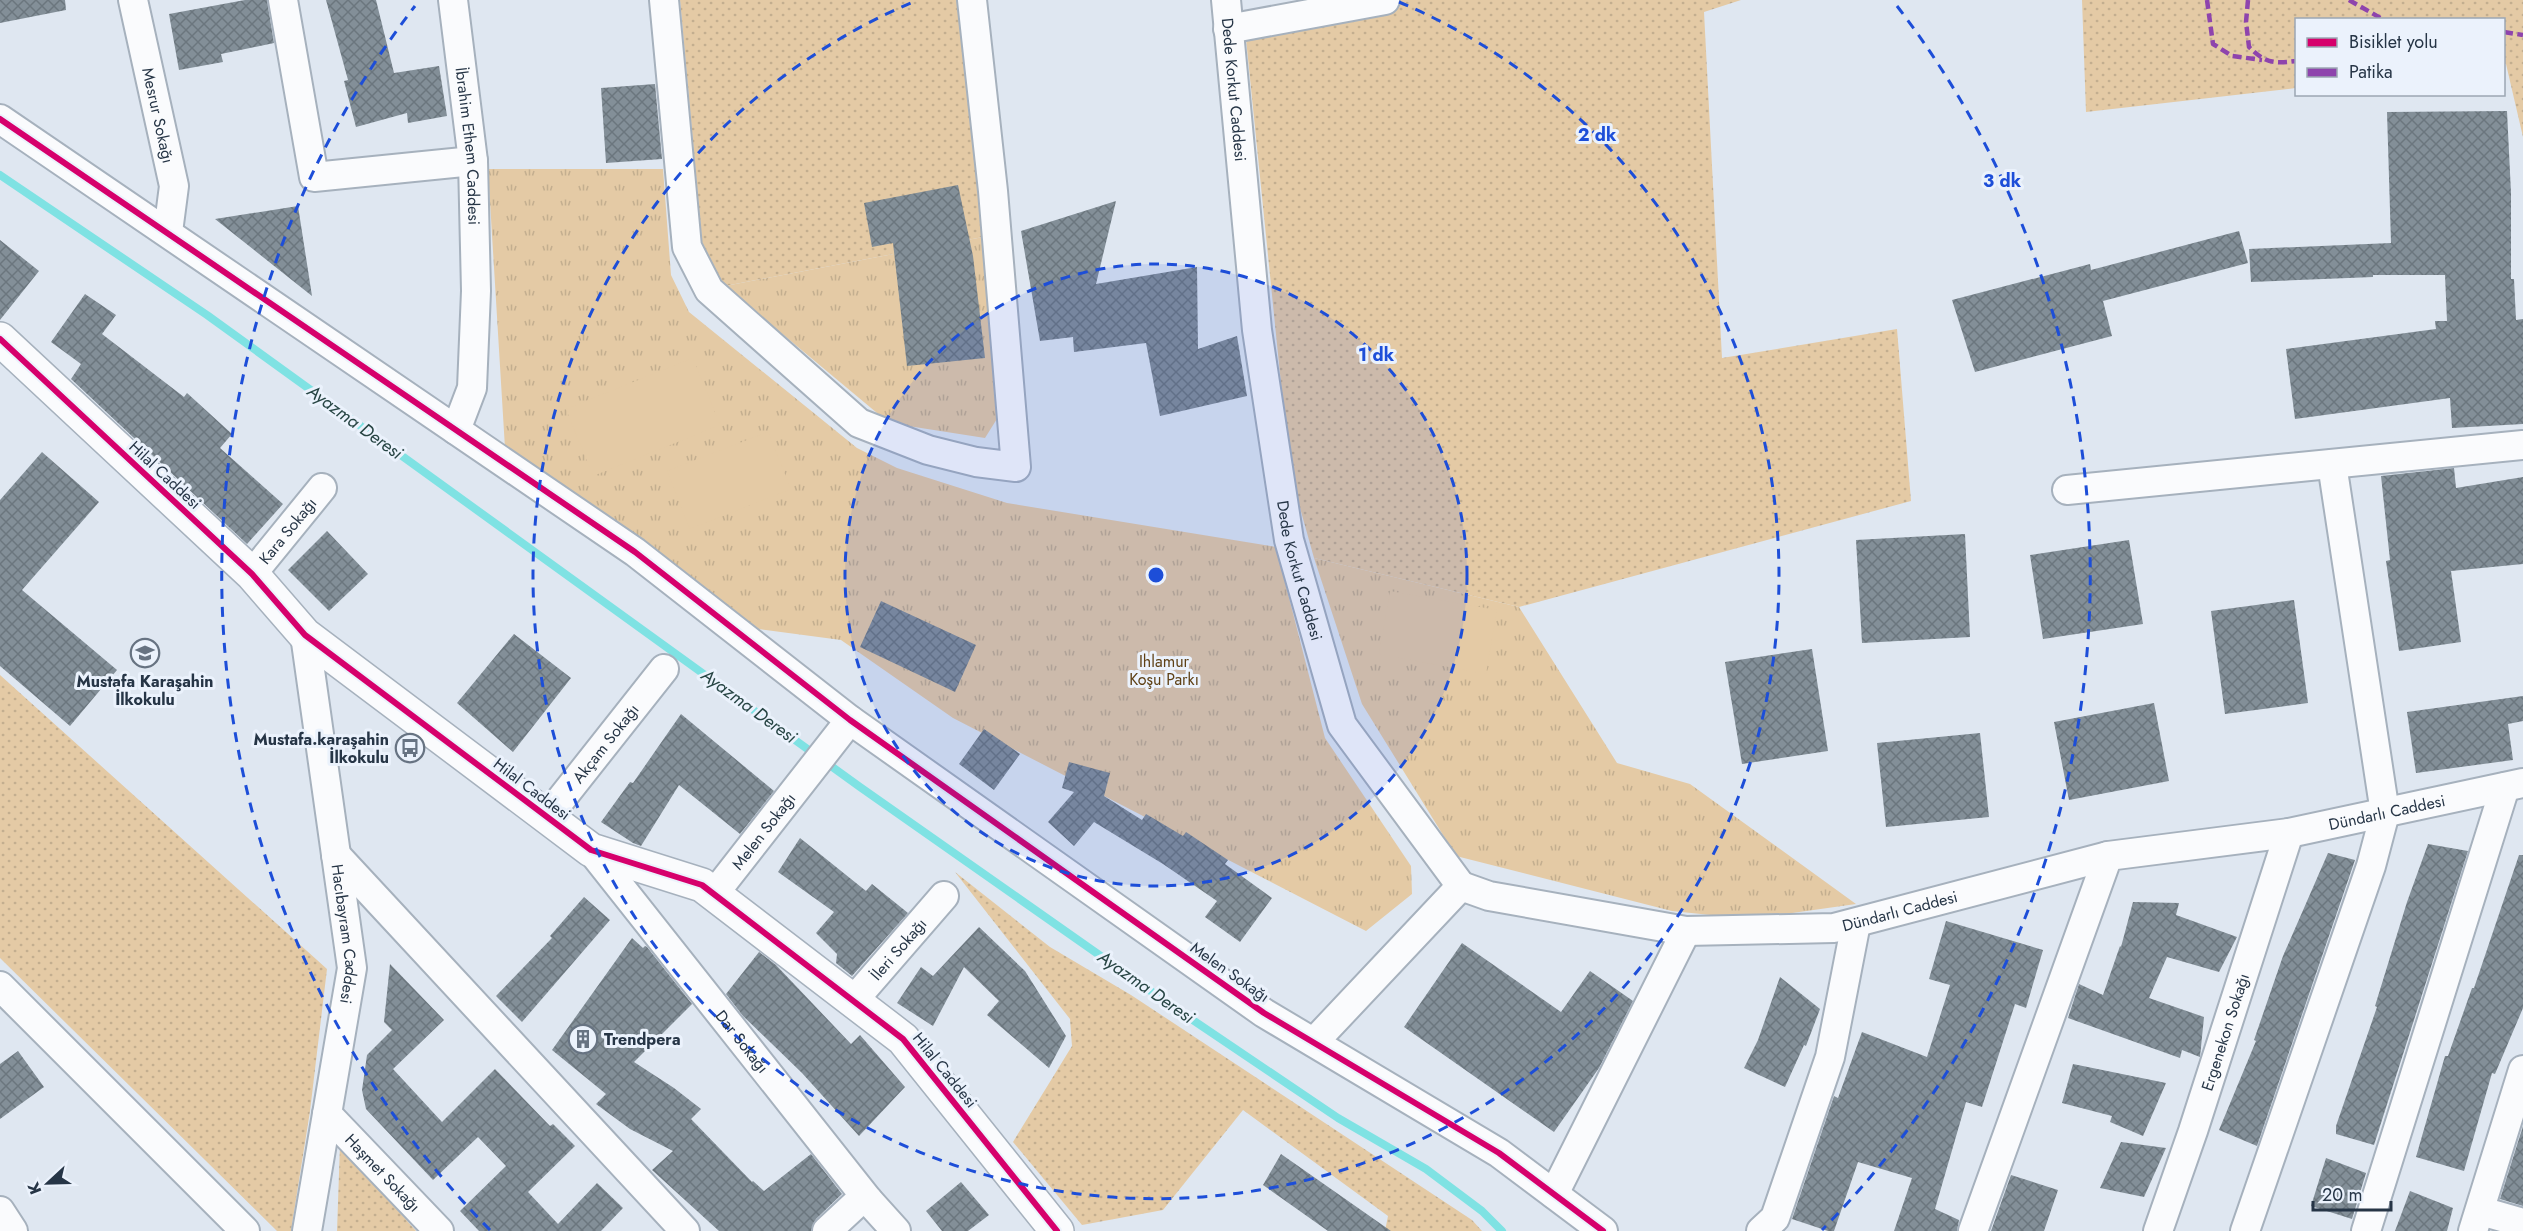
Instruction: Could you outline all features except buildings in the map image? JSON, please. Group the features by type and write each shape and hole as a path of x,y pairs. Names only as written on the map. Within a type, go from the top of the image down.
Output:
{"street":[{"name":"Mesrur Sokağı","path":"133,0 174,186 168,232"},
{"path":"283,0 314,177 473,161"},
{"name":"İbrahim Ethem Caddesi","path":"453,0 473,161 476,291 472,388 456,429"},
{"path":"664,0 687,247 709,290 859,423 928,450 976,462 1016,467 993,191 972,0"},
{"name":"Dede Korkut Caddesi","path":"1226,0 1257,330 1289,540 1342,725 1461,886"},
{"path":"1228,29 1385,0"},
{"path":"0,119 634,552 850,720"},
{"name":"Hilal Caddesi","path":"0,339 252,574 305,635 591,850 702,885 903,1040 1057,1231"},
{"path":"2067,490 2523,445"},
{"path":"2246,1231 2367,877 2385,813 2332,464"},
{"name":"Kara Sokağı","path":"252,574 322,488"},
{"name":"Hacıbayram Caddesi","path":"305,635 352,968 307,1231"},
{"name":"Akçam Sokağı","path":"547,817 664,669"},
{"name":"Melen Sokağı","path":"714,894 850,720 1264,1013 1499,1153 1603,1231"},
{"path":"2366,1231 2514,785"},
{"name":"Dündarlı Caddesi","path":"1461,886 1489,896 1686,931 1834,928 2108,856 2289,833 2514,785"},
{"name":"Ergenekon Sokağı","path":"2158,1231 2193,1131 2289,833"},
{"name":"Dar Sokağı","path":"591,850 868,1200 896,1231"},
{"path":"336,855 685,1231"},
{"path":"1973,1231 2108,856"},
{"path":"1314,1042 1461,886"},
{"name":"İleri Sokağı","path":"853,1001 944,896"},
{"path":"1772,1227 1830,1057 1856,923"},
{"path":"1554,1194 1686,931"},
{"path":"0,986 245,1231"},
{"path":"2523,1070 2477,1221 2523,1223"},
{"name":"Haşmet Sokağı","path":"327,1114 439,1231"},
{"path":"826,1231 856,1204 868,1200"},
{"path":"0,1210 13,1231"}],"green space":[{"path":"680,0 959,0 983,237 725,286 703,252"},
{"path":"1352,0 1741,0 1704,12 1722,358 1897,329 1911,501 1519,607 1314,558 1290,472 1246,39"},
{"path":"2082,0 2523,0 2523,137 2505,64 2505,18 2295,18 2295,88 2086,112"},
{"name":"Ihlamur Koşu Parkı","path":"488,169 663,169 671,275 689,312 857,448 897,468 1007,503 1276,547 1325,738 1411,866 1412,894 1366,931 953,718 841,640 759,629 505,448"},
{"path":"983,237 1000,414 985,438 889,423 725,286"},
{"path":"693,358 720,425 593,476 566,409"},
{"path":"768,432 791,489 690,529 667,471"},
{"path":"1314,558 1519,607 1617,763 1690,784 1856,904 1749,919 1672,911 1456,856 1362,704"},
{"path":"1390,591 1497,610 1486,674 1379,654"},
{"path":"0,675 327,969 310,1111 291,1231 277,1231 0,958"},
{"path":"955,872 1050,947 1131,995 1472,1220 1482,1231 1385,1231 1388,1216 1243,1110 1163,1210 1082,1225 1013,1142 1072,1046 1070,1019"},
{"path":"340,1145 416,1231 337,1231"}],"waterway":[{"name":"Ayazma Deresi","path":"0,175 207,315 860,787 1172,1006 1338,1118 1426,1169 1482,1211 1502,1231"}],"marked path":[{"path":"2207,0 2213,44 2232,56 2262,60"},
{"path":"2248,0 2246,22 2249,47 2270,61 2295,61"},
{"path":"2349,0 2380,18"},
{"path":"2505,32 2523,35"}],"cycle path":[{"path":"0,119 635,552 850,720 1264,1013 1499,1153 1603,1231"},
{"path":"0,339 252,574 305,635 591,850 702,885 903,1039 1057,1231"}],"place":[{"name":"Mustafa Karaşahin İlkokulu","path":"145,653"},
{"name":"Mustafa.karaşahin İlkokulu","path":"410,748"},
{"name":"Trendpera","path":"583,1039"}]}
